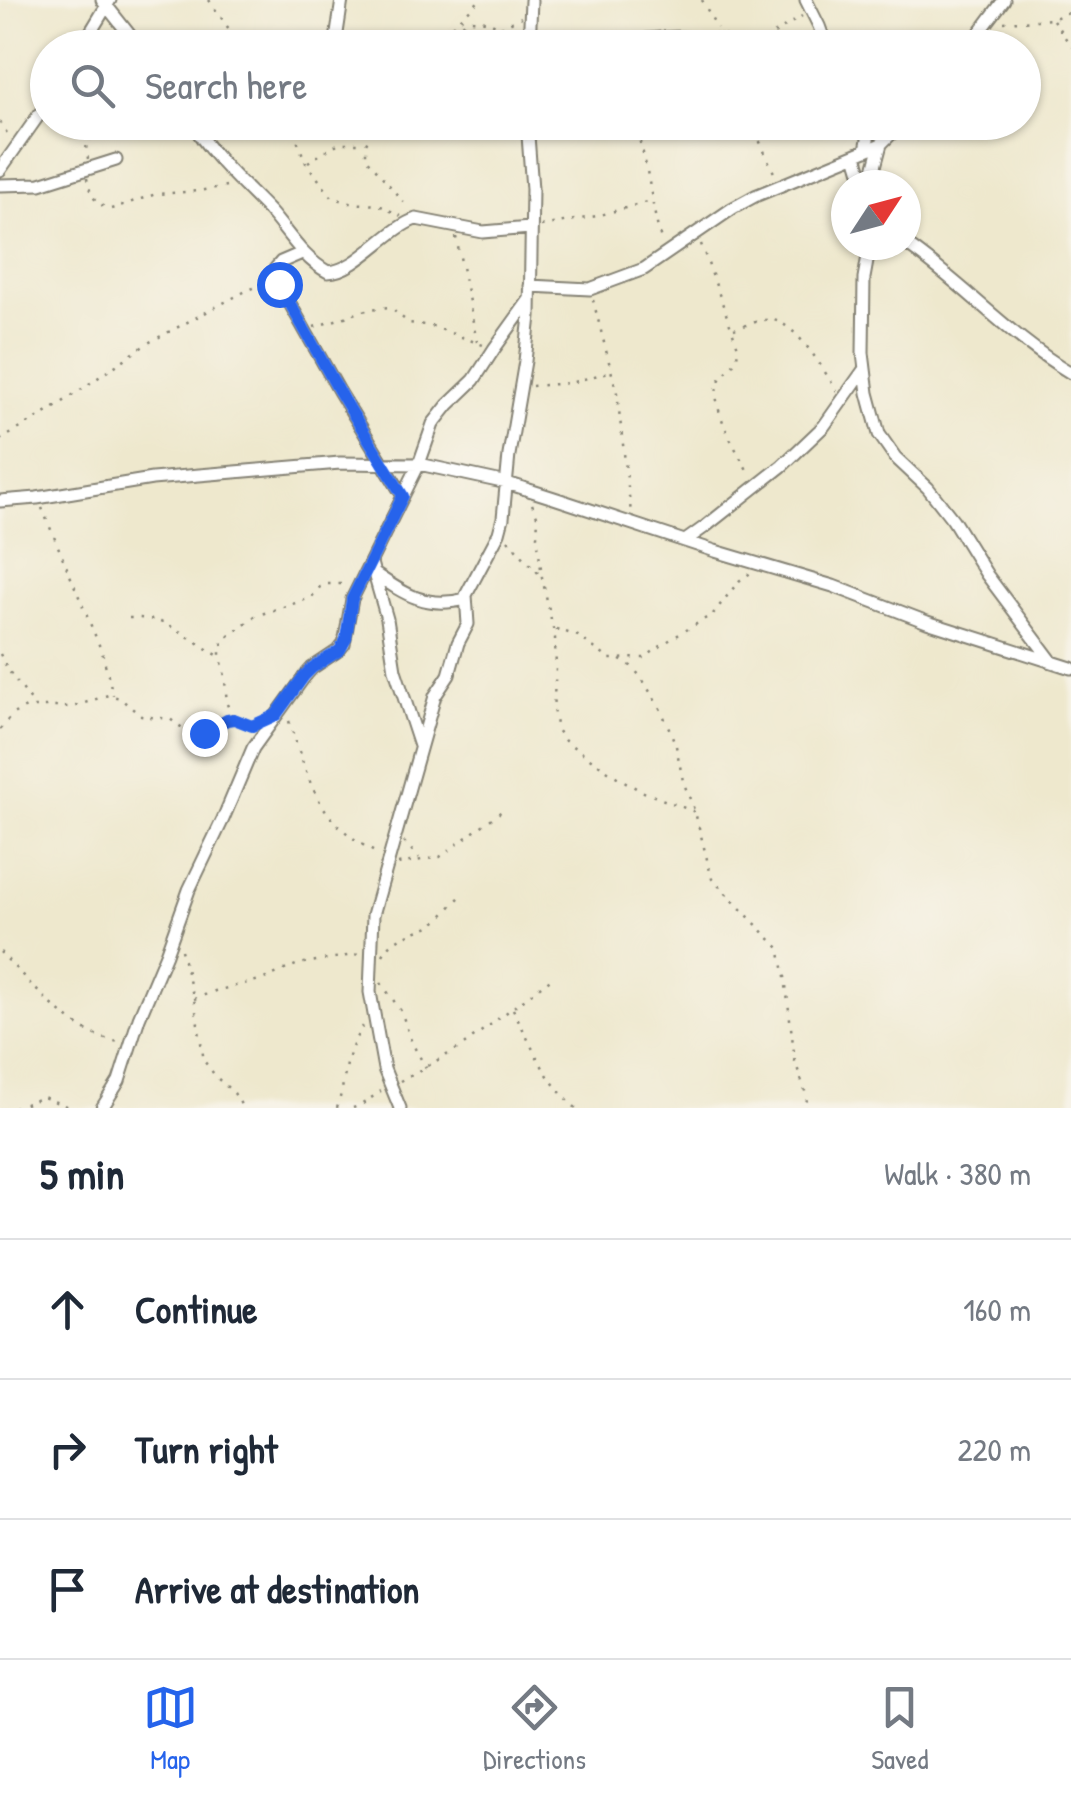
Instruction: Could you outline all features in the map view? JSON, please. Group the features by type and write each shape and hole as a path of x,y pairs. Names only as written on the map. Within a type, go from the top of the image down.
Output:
{"street":[{"path":"338,30 342,0"},
{"path":"981,30 1004,0"},
{"path":"90,30 106,2 127,30"},
{"path":"809,5 819,30"},
{"path":"0,170 30,127"},
{"path":"204,140 280,223 302,253 322,268 335,272 413,220 483,232 530,228"},
{"path":"400,1108 389,1085 372,1009 369,976 373,915 434,696 449,675 468,624 466,599 499,532 521,386 530,293 532,175 529,140"},
{"path":"865,170 861,153 866,140"},
{"path":"530,293 590,289 621,280 668,255 732,208 885,140"},
{"path":"873,170 881,144"},
{"path":"0,184 40,184 116,160"},
{"path":"302,253 275,269 286,298 403,496"},
{"path":"921,256 1021,340 1071,373"},
{"path":"866,260 864,370 875,424 885,446 928,488 953,520 986,575 1052,661"},
{"path":"102,1108 119,1081 189,890 253,748 304,676 344,644 352,599 373,568 433,424 474,380 530,293"},
{"path":"684,540 756,486 824,426 864,370"},
{"path":"0,502 152,479 340,463 419,464 507,483 833,586 927,622 1071,668"},
{"path":"373,568 404,592 422,600 437,604 466,599"},
{"path":"373,568 395,670 420,746"}],"path":[{"path":"209,0 230,30"},
{"path":"452,27 480,0"},
{"path":"702,0 718,30"},
{"path":"779,30 809,5"},
{"path":"500,28 531,6"},
{"path":"987,22 1052,18 1071,12"},
{"path":"1052,18 1071,46"},
{"path":"445,30 471,20 482,20 503,30"},
{"path":"0,122 16,146"},
{"path":"90,140 86,145 90,191 96,203 111,209 162,192 199,192 243,184"},
{"path":"297,140 306,163 336,199 379,206 413,220"},
{"path":"640,140 651,201 668,255"},
{"path":"759,140 779,186"},
{"path":"306,163 340,143 366,142 369,162 413,220"},
{"path":"530,228 598,216 651,201"},
{"path":"454,226 477,343"},
{"path":"697,234 733,330 738,356 717,387 717,398 725,428 756,486"},
{"path":"0,440 50,411 148,343 244,292 265,286 286,298"},
{"path":"590,289 617,393 632,523"},
{"path":"304,330 370,309 390,307 409,324 432,326 494,349"},
{"path":"733,330 767,320 782,324 806,345 843,402"},
{"path":"521,386 556,385 612,370"},
{"path":"526,489 538,518 542,577 554,628 553,709 560,736 640,790 694,812"},
{"path":"37,498 102,652 113,695 141,716 170,719 198,735 234,719 252,726 280,710 309,782 329,818 358,844 388,863 440,857 503,810"},
{"path":"499,532 542,577"},
{"path":"554,628 578,636 609,660 644,658 714,614 741,579 760,564"},
{"path":"234,719 227,704 220,656 225,639 255,616 311,598 322,585 344,584 352,575"},
{"path":"129,618 142,617 174,626 220,656"},
{"path":"0,654 35,706"},
{"path":"620,660 636,670 661,710 676,746 712,879 779,948 795,1061 808,1108"},
{"path":"0,729 13,714 26,707 72,707 113,695"},
{"path":"396,834 422,860"},
{"path":"378,965 391,943 436,922 464,893"},
{"path":"174,935 194,1000 204,1061 243,1108"},
{"path":"194,1000 298,964 370,951"},
{"path":"0,952 50,1003 91,1034 130,1043"},
{"path":"352,1108 461,1047 553,976"},
{"path":"338,1108 343,1072 372,1009 377,978 401,1011 426,1068"},
{"path":"512,1008 544,1070 559,1093 576,1108"},
{"path":"15,1108 43,1096 70,1108"}],"route":[{"path":"204,733 227,720 252,726 276,715 304,676 340,650 346,639 352,599 403,496 279,284"}]}
